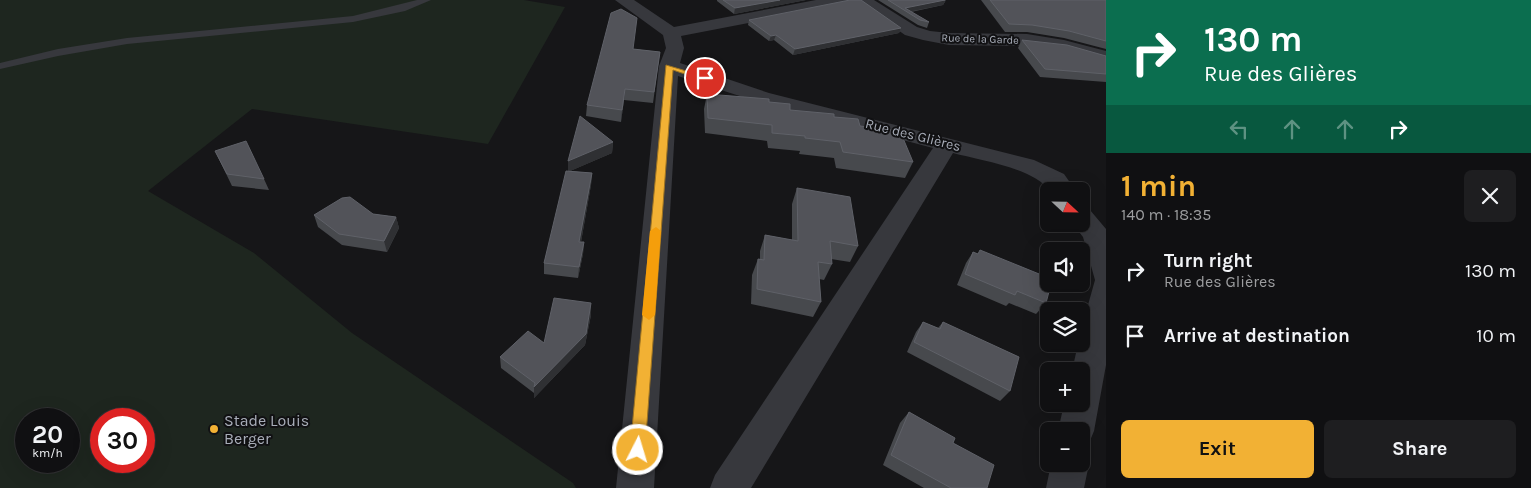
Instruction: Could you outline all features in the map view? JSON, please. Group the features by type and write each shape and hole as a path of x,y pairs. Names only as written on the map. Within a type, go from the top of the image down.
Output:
{"street":[{"path":"623,0 671,33 675,48 669,66 635,488"},
{"path":"671,33 842,0"},
{"name":"Rue de la Garde","path":"864,0 911,31 929,36 1027,40 1064,46 1106,57"},
{"name":"Rue des Glières","path":"669,66 762,97 1026,165 1056,182"},
{"path":"729,488 947,144"},
{"path":"1090,227 1096,235 1106,274"},
{"path":"1078,422 1106,286"},
{"path":"1065,488 1068,472"}],"lane":[{"path":"0,66 110,44 230,30 310,26 407,8 426,0"}],"shaded area":[{"path":"0,0 524,0 565,7 488,144 252,109 148,191 254,253 352,333 573,483 576,488 0,488"}],"building":[{"path":"723,0 780,0 735,8"},
{"path":"850,0 861,0 901,28 795,49 776,35 771,36 749,20"},
{"path":"888,0 945,0 905,8 929,22 920,20"},
{"path":"990,0 1106,0 1106,41 1069,31 1032,25 1009,24"},
{"path":"621,9 637,18 633,49 660,52 654,92 625,89 622,110 587,105 611,13"},
{"path":"1022,40 1067,45 1106,56 1106,74 1045,69"},
{"path":"707,94 769,99 769,102 790,104 790,110 834,114 834,117 858,119 860,126 900,131 913,162 843,152 840,142 772,133 772,125 708,118"},
{"path":"580,116 613,142 568,161"},
{"path":"246,141 264,179 227,174 215,151"},
{"path":"566,171 592,173 579,242 584,242 579,267 544,263"},
{"path":"797,188 850,197 858,246 830,241 832,264 818,262 821,302 757,289 758,259 764,260 765,235 798,241"},
{"path":"350,197 373,214 396,217 384,241 339,234 314,215 342,198"},
{"path":"980,250 1040,274 1040,292 1049,292 1046,302 1017,291 1015,295 965,274 973,252 978,254"},
{"path":"554,298 591,303 586,334 534,387 535,383 500,357 528,331 544,343"},
{"path":"923,322 940,329 943,322 1019,357 1010,391 914,342"},
{"path":"909,412 955,438 953,443 994,465 987,488 951,488 891,455"}],"slow traffic":[{"path":"649,315 656,231"}],"place":[{"name":"Stade Louis Berger","path":"214,429"}],"route":[{"path":"638,450 669,66 705,78"}]}
